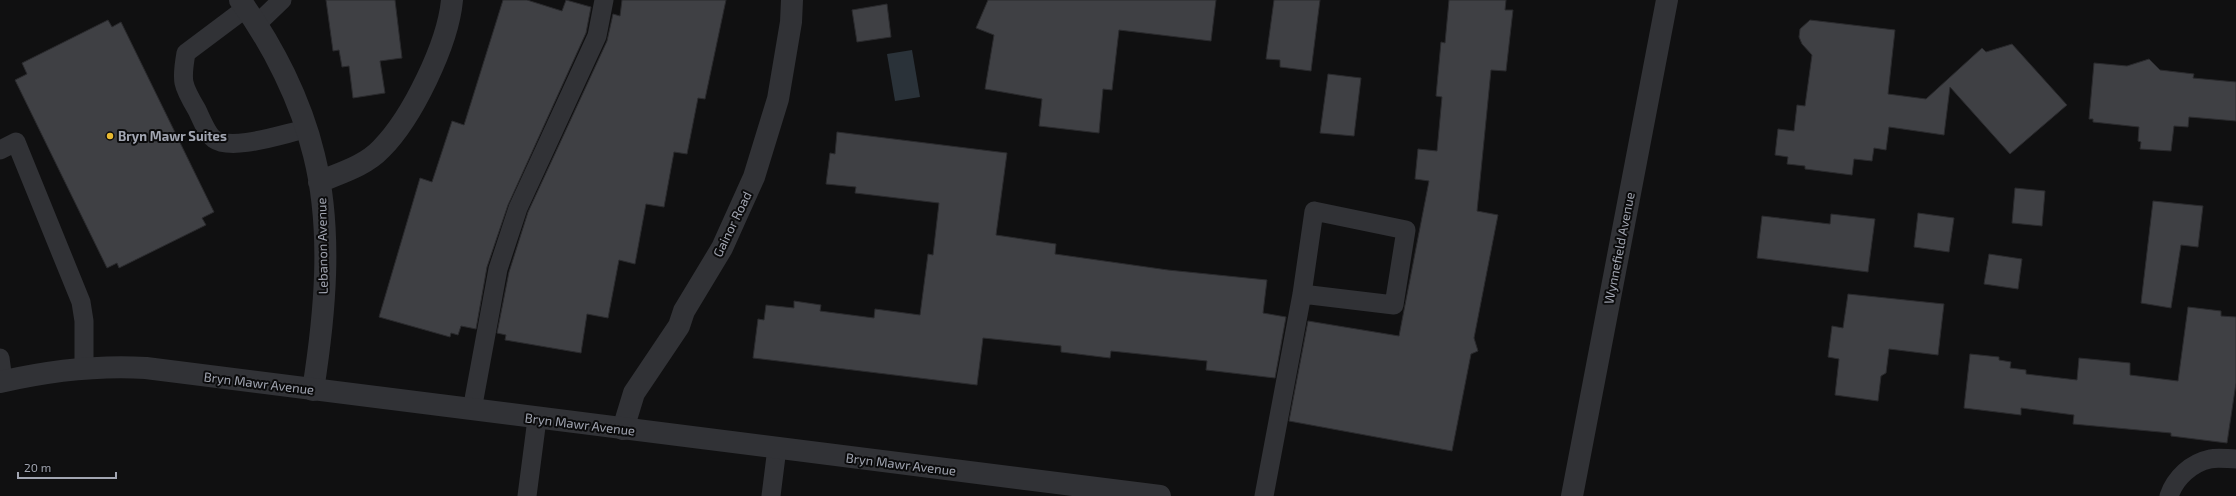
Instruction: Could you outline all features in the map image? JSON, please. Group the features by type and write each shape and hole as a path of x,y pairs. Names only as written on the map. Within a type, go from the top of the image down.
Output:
{"street":[{"path":"319,182 368,160 381,150 404,120 429,74 450,20 452,0"},
{"name":"Gainor Road","path":"623,429 634,393 680,326 684,311 722,248 754,177 778,99 792,22 792,0"},
{"name":"Wynnefield Avenue","path":"1572,496 1667,0"},
{"name":"Lebanon Avenue","path":"248,11 278,64 306,129 314,155 319,182 324,228 324,280 321,337 313,390"},
{"name":"Bryn Mawr Avenue","path":"2,382 43,373 84,368 146,368 537,419 777,448 1064,490 1160,496"}],"lane":[{"path":"282,0 248,11 186,53 182,76 187,94 213,138 221,143 236,144 306,129"},
{"path":"472,410 498,269 504,249 518,208 597,36 604,0"},
{"path":"0,150 16,142 81,302 84,321 84,368"},
{"path":"1264,496 1302,294 1314,211 1406,230 1394,305 1302,294"},
{"path":"0,358 2,382"},
{"path":"527,496 537,419"},
{"path":"771,496 777,448"},
{"path":"2169,496 2173,484 2184,472 2210,459 2236,459"}],"shaded area":[{"path":"912,50 920,97 895,101 887,54"}],"building":[{"path":"326,0 395,0 402,58 380,61 385,93 353,98 349,66 342,67 339,50 333,51"},
{"path":"503,0 527,0 562,11 566,0 591,7 586,33 508,205 487,267 476,329 461,326 458,335 451,333 450,337 379,317 420,178 432,182 452,121 464,125"},
{"path":"622,0 726,0 705,99 698,98 687,154 674,152 664,207 646,204 635,264 619,260 608,318 587,314 581,353 505,340 506,335 497,333 509,272 528,212 607,41 613,14 620,16"},
{"path":"988,0 1216,0 1211,41 1119,30 1112,90 1103,89 1099,133 1039,126 1042,99 985,89 994,35 976,28"},
{"path":"1274,0 1320,0 1311,71 1280,67 1280,60 1266,59"},
{"path":"1449,0 1506,0 1505,10 1513,10 1506,71 1491,70 1477,211 1498,215 1474,338 1478,351 1471,354 1452,451 1289,421 1308,321 1399,336 1429,181 1415,179 1418,149 1437,151 1442,97 1436,96 1441,42 1445,43"},
{"path":"887,4 891,37 857,42 852,10"},
{"name":"Bryn Mawr Suites","path":"108,20 112,27 121,22 214,212 202,218 206,225 119,268 117,263 107,268 15,80 27,74 22,63"},
{"path":"1810,20 1895,30 1888,94 1926,99 1982,48 1986,52 2012,44 2067,105 2010,154 1950,87 1944,135 1889,127 1886,150 1874,148 1872,161 1854,159 1852,175 1805,169 1805,166 1787,164 1788,157 1775,155 1778,129 1794,131 1797,105 1805,106 1812,55 1802,44 1799,37 1800,29"},
{"path":"2149,59 2160,70 2194,74 2193,78 2236,82 2236,121 2189,117 2188,127 2174,126 2171,151 2140,149 2141,142 2138,141 2139,127 2093,122 2093,119 2089,119 2094,63 2127,66"},
{"path":"1328,74 1361,78 1354,136 1320,133"},
{"path":"837,132 1007,153 996,235 1056,244 1055,254 1168,270 1267,280 1263,313 1286,317 1275,378 1206,370 1207,361 1111,351 1110,358 1061,352 1061,346 983,338 977,385 753,358 758,319 764,320 766,305 794,308 794,301 821,305 820,311 874,318 875,309 920,315 928,254 933,255 939,203 855,193 856,187 826,184 830,153 835,154"},
{"path":"2015,188 2045,191 2042,226 2012,223"},
{"path":"2153,201 2203,206 2198,247 2181,245 2171,308 2141,303"},
{"path":"1918,213 1954,218 1949,252 1914,247"},
{"path":"1831,214 1875,219 1868,272 1757,258 1762,216 1830,224"},
{"path":"1989,254 2022,259 2018,289 1984,284"},
{"path":"1848,294 1944,304 1938,355 1889,349 1886,373 1881,376 1878,401 1835,395 1839,359 1828,357 1832,326 1843,328"},
{"path":"2188,307 2221,311 2221,316 2236,317 2236,383 2227,443 2171,436 2171,433 2073,424 2074,415 2021,408 2021,415 1964,408 1970,354 1999,357 1999,360 2011,362 2010,368 2026,370 2026,374 2077,380 2079,358 2130,363 2130,375 2178,381"}],"place":[{"name":"Bryn Mawr Suites","path":"110,136"}]}
